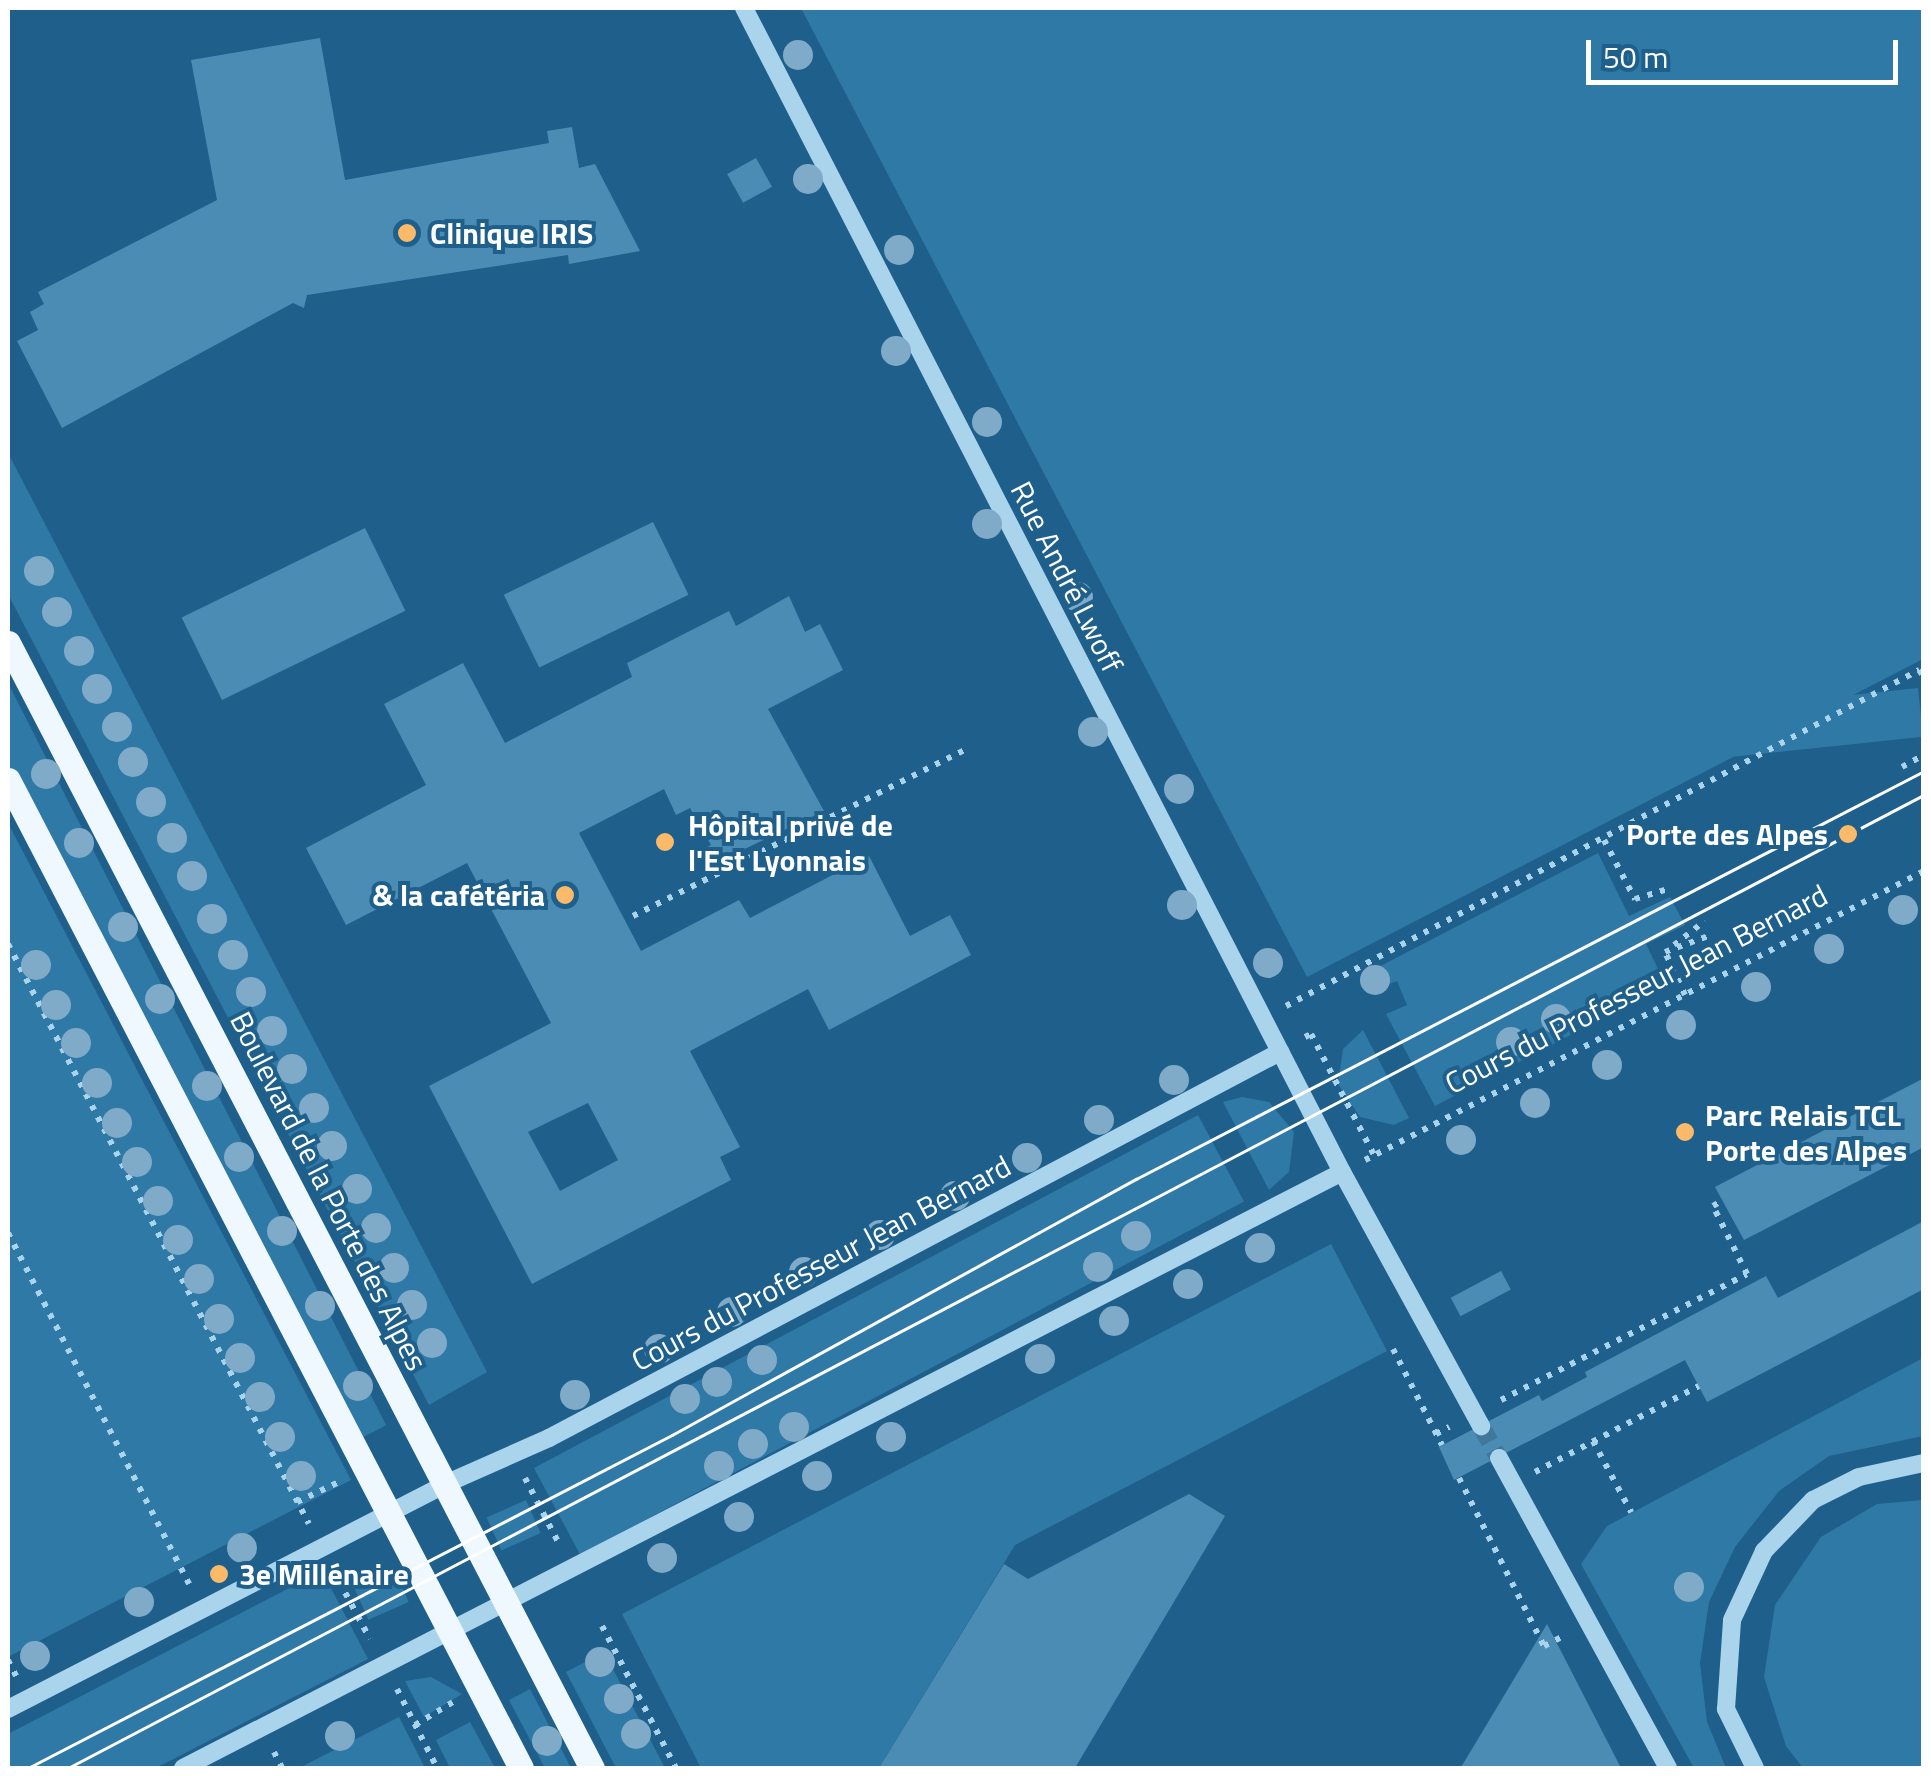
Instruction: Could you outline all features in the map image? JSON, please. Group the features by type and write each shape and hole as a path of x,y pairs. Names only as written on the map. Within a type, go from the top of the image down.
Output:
{"main road":[{"name":"Boulevard de la Porte des Alpes","path":"8,643 592,1768"},
{"path":"8,780 385,1515 521,1768"}],"street":[{"name":"Rue André Lwoff","path":"744,8 1342,1172 1478,1420"},
{"name":"Cours du Professeur Jean Bernard","path":"8,1709 443,1485 512,1455 1280,1052"},
{"path":"183,1768 1342,1172"},
{"path":"1498,1458 1668,1768"},
{"path":"1755,1768 1726,1709 1732,1620 1764,1551 1813,1500 1859,1477 1924,1463"}],"path":[{"path":"1262,1017 1604,840 1919,670 1924,677"},
{"path":"634,916 964,750"},
{"path":"1902,767 1924,755"},
{"path":"1604,840 1635,899 1667,890"},
{"name":"Cours du Professeur Jean Bernard","path":"1374,1155 1924,871"},
{"path":"1665,952 1706,921"},
{"path":"1665,952 1711,935"},
{"path":"8,944 437,1768"},
{"path":"1665,952 1685,995"},
{"path":"1436,1434 1478,1420 1746,1274 1713,1206 1723,1200"},
{"path":"8,1233 204,1611"},
{"path":"1392,1349 1442,1446"},
{"path":"1472,1506 1698,1386"},
{"path":"1593,1442 1631,1512"},
{"path":"512,1455 571,1570"},
{"path":"1459,1478 1544,1646"},
{"path":"602,1626 676,1768"}],"shaded area":[{"path":"801,8 1923,8 1923,659 1307,977"},
{"path":"8,453 487,1372 429,1405 8,594"},
{"path":"8,683 386,1425 347,1445 8,780"},
{"path":"1918,688 1923,737 1589,772 1584,723"},
{"path":"8,823 351,1480 8,1657"},
{"path":"1598,853 1629,916 1670,897 1685,925 1646,944 1658,969 1617,989 1626,1006 1435,1106 1386,1014 1407,1005 1397,981 1374,990 1367,973"},
{"path":"1363,1030 1409,1118 1394,1125 1360,1117 1338,1084 1343,1049"},
{"path":"1242,1097 1269,1102 1294,1132 1289,1172 1269,1190 1223,1102"},
{"path":"1198,1115 1244,1202 580,1555 534,1468"},
{"path":"1331,1244 1387,1351 1015,1545 879,1768 701,1768 622,1614"},
{"path":"1923,1358 1923,1436 1829,1456 1779,1491 1735,1547 1709,1602 1700,1663 1707,1722 1726,1768 1694,1768 1581,1564 1607,1526"},
{"path":"526,1500 541,1533 501,1550 487,1517"},
{"path":"1923,1500 1923,1768 1803,1768 1786,1746 1764,1677 1775,1605 1821,1537 1877,1504"},
{"path":"394,1569 409,1602 368,1620 354,1587"},
{"path":"322,1571 368,1659 156,1768 8,1768 8,1734"},
{"path":"604,1652 665,1768 616,1768 566,1672"},
{"path":"431,1677 462,1694 424,1717 405,1681"},
{"path":"530,1689 571,1768 545,1768 509,1700"},
{"path":"399,1717 425,1768 299,1768"},
{"path":"470,1722 495,1768 450,1768 436,1740"}],"building":[{"name":"Clinique IRIS","path":"320,38 345,180 549,143 547,131 572,127 579,168 595,164 640,251 569,264 568,255 307,295 304,308 293,303 62,428 17,341 38,330 30,312 44,304 38,292 217,200 191,60"},
{"path":"756,158 772,187 743,203 727,174"},
{"path":"653,522 689,595 539,668 504,595"},
{"path":"365,528 405,611 222,700 182,617"},
{"path":"789,596 805,632 820,624 843,670 768,709 824,811 711,865 700,851 711,845 690,808 676,815 664,789 579,833 641,951 739,900 750,918 869,856 910,936 950,915 971,955 829,1030 808,989 690,1051 740,1147 720,1157 731,1180 532,1284 429,1086 551,1023 467,863 346,925 306,848 426,785 384,704 463,663 505,743 632,677 627,663 729,611 736,626","holes":["588,1103 618,1160 560,1191 528,1132"]},
{"path":"1924,1078 1924,1147 1744,1240 1715,1187"},
{"path":"1924,1221 1924,1289 1707,1402 1685,1360 1454,1480 1439,1447 1539,1395 1542,1401 1587,1377 1585,1372 1766,1276 1778,1298"},
{"path":"1501,1271 1511,1290 1461,1316 1451,1298"},
{"path":"1189,1494 1225,1516 1075,1768 879,1768 1004,1564 1028,1579"},
{"path":"1547,1624 1621,1768 1460,1768 1463,1764"}],"tunnel":[{"path":"1481,1426 1499,1458"}],"tram line":[{"path":"28,1768 672,1435 1136,1179 1924,771"},
{"path":"68,1768 1924,795"}],"place":[{"name":"Clinique IRIS","path":"407,233"},
{"name":"Porte des Alpes","path":"1848,834"},
{"name":"Hôpital privé de l'Est Lyonnais","path":"665,842"},
{"name":"& la cafétéria","path":"565,895"},
{"name":"Parc Relais TCL Porte des Alpes","path":"1685,1132"},
{"name":"3e Millénaire","path":"219,1574"}]}
